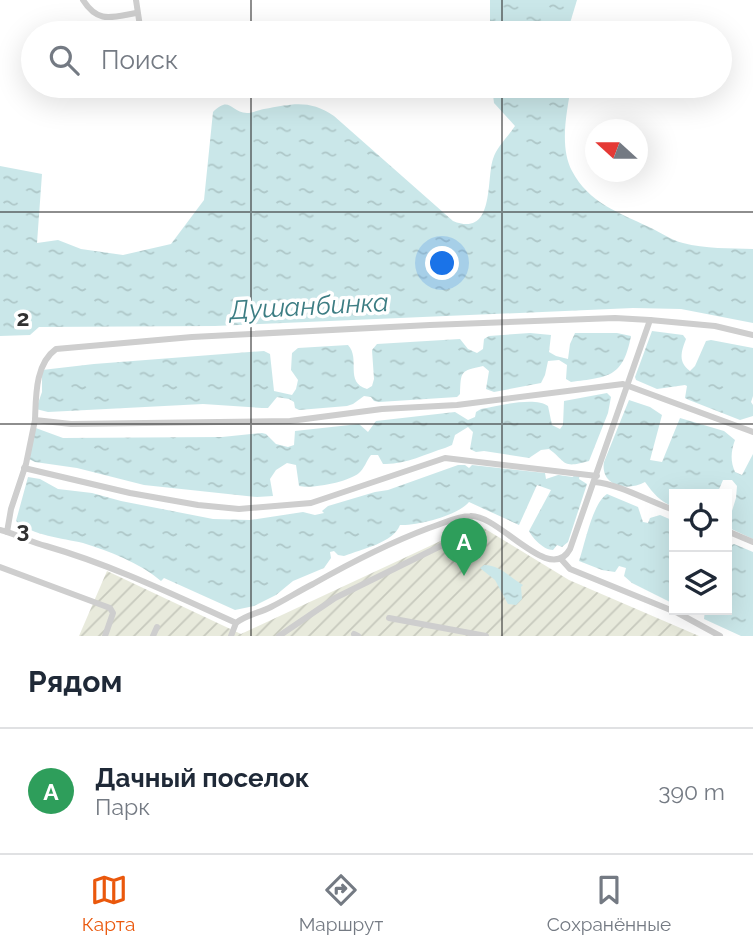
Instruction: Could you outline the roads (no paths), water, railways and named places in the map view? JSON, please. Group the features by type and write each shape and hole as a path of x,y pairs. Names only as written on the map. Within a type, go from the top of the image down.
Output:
{"street":[{"path":"83,0 89,9 106,18 136,13"},
{"path":"136,0 138,21"},
{"path":"236,623 131,575 4,531 24,468 35,420 40,369 56,349 192,337 615,318 715,326 753,335"},
{"path":"231,636 236,623 338,570 409,536 471,515 486,520 548,560 567,556 650,320"},
{"path":"35,420 71,424 290,421 382,409 457,405 601,386 628,385 753,432"},
{"path":"24,468 130,493 239,509 311,503 445,458 596,479 669,508"},
{"path":"732,533 753,542"},
{"path":"279,636 335,598 465,534"},
{"path":"561,559 570,569 678,614 720,636"},
{"path":"0,567 110,608 113,613 105,636"},
{"path":"389,618 486,636"},
{"path":"153,636 157,627"}],"water":[{"path":"490,0 577,0 571,21 490,21"},
{"name":"Душанбинка","path":"493,98 569,98 565,129 568,161 579,182 595,199 679,242 709,247 753,249 753,323 681,309 633,308 215,326 39,327 30,335 0,336 0,166 42,174 37,243 58,240 81,249 123,255 171,244 204,200 213,112 223,105 247,113 300,104 317,107 334,116 453,221 466,224 476,221 482,214 493,159 515,126 494,103"},
{"path":"652,331 683,335 686,339 682,360 690,371 706,341 753,348 753,416 740,420 689,400 685,398 685,385 657,389 636,380"},
{"path":"530,333 551,335 549,352 568,359 575,333 617,333 631,336 628,350 618,368 604,376 571,382 566,379 567,365 559,360 548,361 541,383 494,392 486,389 489,371 483,366 463,373 460,394 457,397 379,402 364,396 347,406 299,410 289,399 277,397 268,408 203,404 48,412 36,409 42,392 42,370 264,351 270,354 274,391 292,395 298,380 291,370 292,353 298,348 348,345 352,351 356,381 367,389 372,386 374,379 372,350 377,344 460,339 468,349 477,353 483,349 484,339 489,336"},
{"path":"607,393 611,397 608,413 589,461 573,464 565,463 549,449 541,450 529,458 476,452 470,449 473,432 468,427 455,435 452,445 407,461 383,464 378,455 371,455 359,473 330,484 299,486 296,465 287,463 276,470 270,479 273,496 257,497 144,485 27,458 33,427 63,438 222,437 262,433 276,444 288,447 294,445 295,431 359,424 368,432 376,421 455,412 468,420 475,417 476,412 481,409 534,402 548,406 552,425 560,429 563,425 564,401"},
{"path":"629,400 650,407 662,415 650,460 662,462 680,418 724,431 735,440 732,464 735,472 742,475 753,454 753,539 732,529 732,511 737,486 732,480 723,480 719,489 669,489 669,504 657,497 645,482 623,486 610,482 606,477 604,462"},
{"path":"458,465 545,473 546,479 558,475 573,477 575,472 580,474 579,479 587,484 568,542 562,547 557,545 550,550 539,544 529,531 551,490 537,485 519,525 469,502 437,519 400,525 391,536 368,548 344,556 330,552 331,558 324,568 293,581 276,595 254,606 235,610 164,578 161,581 134,563 114,554 83,543 39,533 16,521 28,477 40,479 58,489 92,493 213,519 250,520 303,512 315,515 324,513 322,511 328,506 388,490"},
{"path":"607,494 638,507 643,522 648,523 650,518 660,515 669,519 669,602 632,583 624,576 626,568 619,566 615,572 579,561 593,515"},
{"path":"732,545 753,552 753,636 741,636 704,619 704,615 732,615"},
{"path":"484,565 500,569 523,585 522,599 516,605 508,604 495,580 480,568"}],"place":[{"name":"Дачный поселок","path":"464,576"}]}
